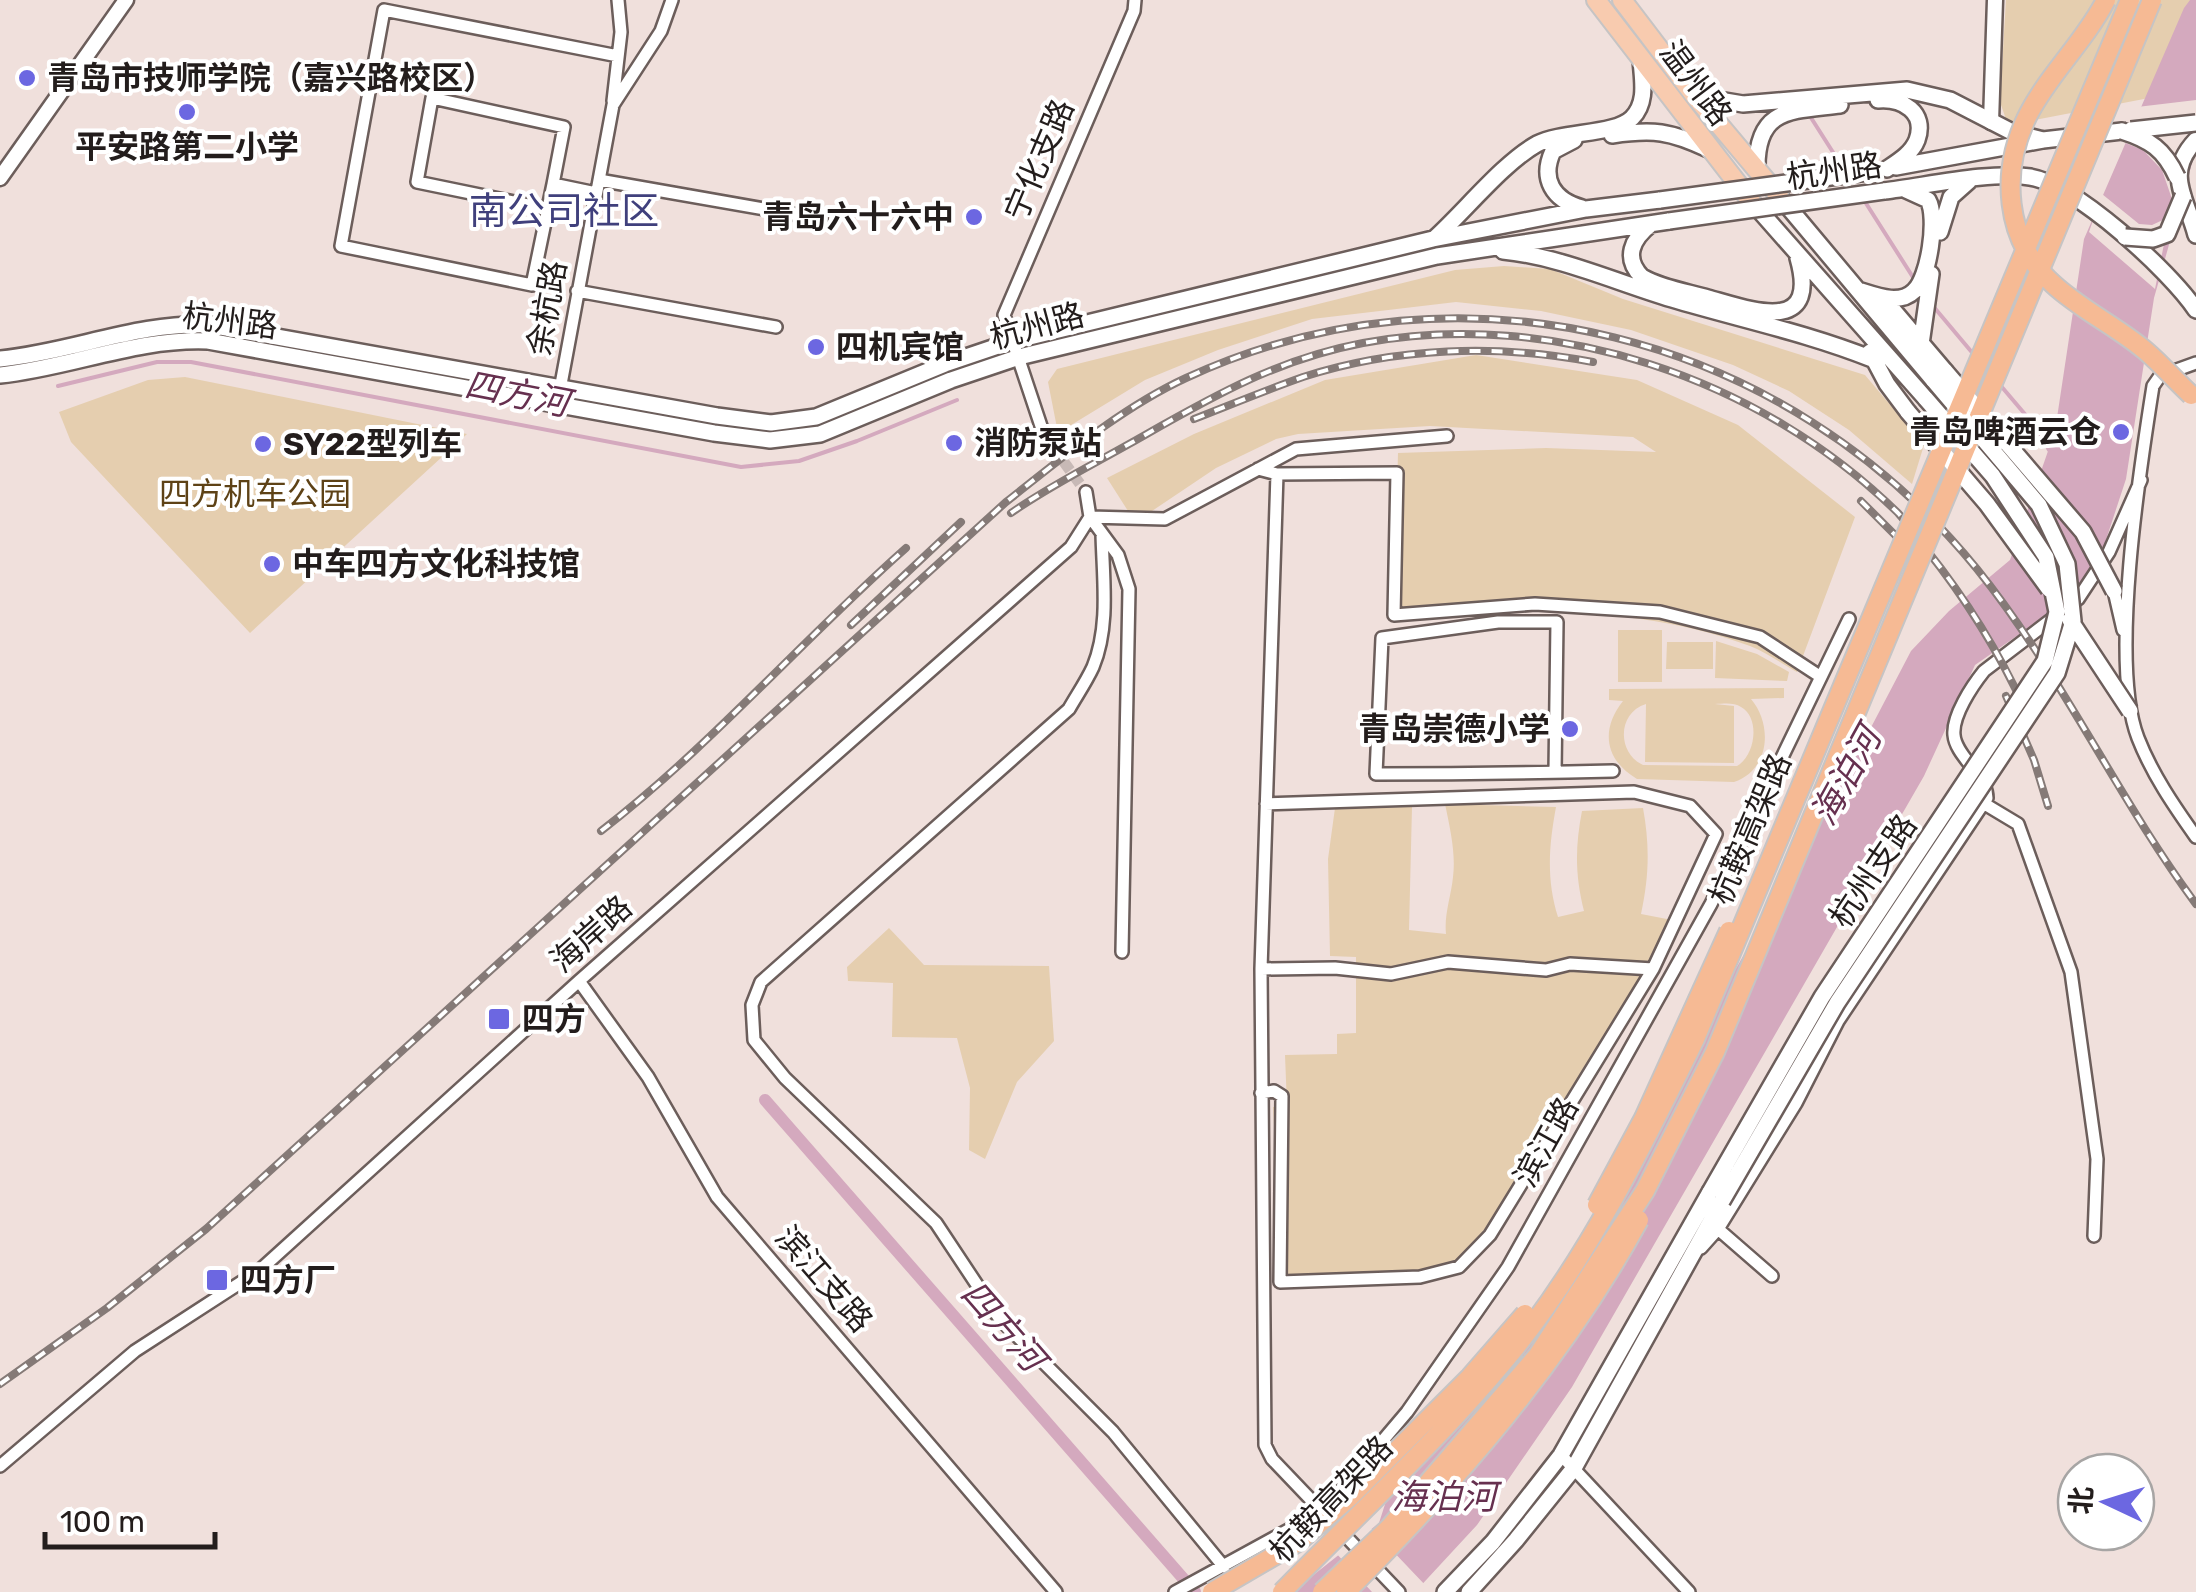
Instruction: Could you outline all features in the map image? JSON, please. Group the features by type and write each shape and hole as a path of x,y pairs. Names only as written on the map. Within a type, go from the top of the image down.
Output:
{"highway":[{"path":"2106,0 2043,90 2020,133 2010,171 2014,220 2036,266 2054,286 2146,351 2190,395"},
{"name":"杭鞍高架路","path":"1282,1592 1460,1410 1515,1348 1625,1182 1695,1039 2130,0"},
{"name":"杭鞍高架路","path":"1322,1592 1389,1528 1538,1356 1645,1191 1726,1026 2152,0"},
{"path":"1209,1583 1298,1542 1351,1496 1516,1327 1582,1230 1622,1160 1703,982 1791,810"},
{"path":"1346,1592 1450,1485 1536,1376 1594,1293 1660,1181 1688,1123 1726,1026"}],"main road":[{"name":"温州路","path":"1596,0 1751,201"},
{"name":"温州路","path":"1622,0 1695,96 1779,196"},
{"path":"1434,239 1536,145 1559,134 1630,121 1642,102 1640,59"},
{"path":"1695,96 1744,104 1907,90 1950,100 2012,132 2043,140"},
{"path":"1757,169 1760,139 1775,116 1896,99 1907,104 1918,134 1906,156 1887,169"},
{"name":"杭州路","path":"0,359 49,352 158,326 210,325 755,439 805,436 830,430 1016,349 1434,239 1586,209 1868,172 2043,140 2196,123"},
{"path":"1586,209 1560,199 1549,187 1548,162 1553,150 1562,144 1648,130 1672,132 1708,149"},
{"path":"2114,131 2147,139 2157,146 2177,176 2194,228"},
{"path":"2177,176 2182,158 2196,140"},
{"name":"杭州路","path":"1016,349 1437,256 1884,191 2026,176 2045,181 2125,236 2178,284 2196,310"},
{"path":"1861,291 1883,298 1904,297 1915,291 1928,270 1951,197 1969,181"},
{"path":"1903,189 1921,195 1932,207 1934,220 1921,344"},
{"name":"杭州支路","path":"1445,1592 1494,1542 1560,1456 1836,1003 2057,674 2074,622 2068,564 2039,506 1940,376 1779,196"},
{"path":"2125,236 2153,239 2168,234 2183,196"},
{"name":"杭州支路","path":"1469,1592 1574,1468 1688,1263 1716,1196 1822,997 2045,661 2058,612 2046,557 1993,476 1751,201"},
{"path":"1651,224 1637,236 1631,249 1632,264 1642,277 1770,314 1790,308 1802,291 1804,278 1798,258"},
{"path":"1479,249 1536,255 1573,264 1675,300 1826,341 1872,359"},
{"path":"1883,298 1921,344 1940,376 2083,532 2114,591"},
{"path":"1863,330 1872,359 1908,412 2008,532 2130,711"},
{"name":"杭州路","path":"0,374 51,368 160,342 208,341 559,396"}],"street":[{"path":"0,178 126,0"},
{"path":"612,106 621,32 618,0"},
{"name":"余杭路","path":"559,396 612,106 661,30 672,0"},
{"name":"宁化支路","path":"1016,349 1004,314 1008,302 1134,11 1135,0"},
{"path":"1991,122 1994,0"},
{"path":"548,210 417,182 432,98 564,127 548,210 532,285 341,246 384,10 618,56"},
{"path":"553,184 597,186 821,219"},
{"path":"577,290 776,326"},
{"path":"1016,349 1044,435"},
{"path":"2196,363 2155,380 2140,480 2126,644 2130,711 2138,737 2166,794 2196,838"},
{"path":"1090,517 1164,519 1296,449 1447,436"},
{"path":"1258,469 1277,474 1397,474 1394,616 1535,604 1660,612 1760,637 1821,677"},
{"path":"1277,474 1260,969 1264,1445 1272,1459 1398,1592"},
{"path":"1688,1263 1718,1229 1796,1103 1838,1022 1983,803 1987,789 1954,736 1976,681 2078,599 2110,552 2140,480"},
{"path":"1086,492 1090,517 1118,555 1128,589 1122,952"},
{"name":"海岸路","path":"0,1466 136,1351 260,1270 579,981 1071,547 1090,517"},
{"path":"1102,534 1104,615 1100,645 1092,669 1069,708 760,982 752,1005 754,1040 785,1078 936,1223 999,1318 1114,1432 1224,1566"},
{"path":"2114,591 2126,644"},
{"name":"滨江路","path":"1174,1592 1209,1583 1224,1566 1328,1516 1407,1412 1508,1267 1711,904 1849,620"},
{"path":"1555,772 1557,622 1498,622 1382,638 1376,774 1451,774 1613,771"},
{"path":"1451,774 1452,798"},
{"path":"1261,1093 1274,1091 1282,1096 1280,1282 1420,1277 1459,1267 1490,1235 1653,969 1716,834 1690,806 1634,792 1266,804"},
{"path":"1983,803 2018,824 2071,972 2097,1159 2094,1236"},
{"path":"1260,969 1336,968 1391,974 1448,962 1546,970 1570,964 1653,969"},
{"name":"滨江支路","path":"579,981 648,1077 717,1197 1056,1592"},
{"path":"1718,1229 1772,1276"},
{"path":"1560,1456 1689,1592"}],"green space":[{"path":"2006,0 2196,0 2196,89 2008,125 2000,102"},
{"path":"1504,266 1550,269 1623,299 1865,375 1924,445 1912,484 1849,430 1789,391 1733,365 1631,330 1541,311 1456,302 1312,319 1218,350 1145,380 1058,433 1048,382 1057,369 1455,270"},
{"path":"1476,355 1637,380 1738,425 1855,517 1797,672 1750,646 1663,622 1574,613 1394,615 1398,453 1546,448 1656,452 1633,437 1430,426 1298,434 1276,439 1216,468 1152,511 1128,511 1107,478 1194,434 1325,380"},
{"name":"四方机车公园","path":"185,377 467,434 250,633 71,442 59,412 148,380"},
{"path":"1618,630 1662,630 1662,682 1618,682"},
{"path":"1716,641 1757,654 1789,672 1787,681 1715,678"},
{"path":"1667,642 1713,642 1713,669 1666,669"},
{"path":"1784,688 1784,698 1751,699 1765,734 1761,757 1746,776 1734,782 1637,779 1612,754 1611,723 1623,701 1609,700 1609,689","holes":["1646,704 1645,762 1734,763 1734,706 1715,704 1738,705 1751,719 1751,746 1737,766 1643,765 1628,752 1624,733 1630,716"]},
{"path":"1445,804 1556,807 1550,862 1558,917 1584,911 1577,861 1582,811 1643,808 1648,861 1641,914 1672,920 1490,1235 1459,1267 1420,1277 1282,1278 1273,1107 1287,1106 1285,1055 1337,1054 1337,1034 1356,1033 1356,957 1330,956 1328,859 1335,808 1412,807 1409,930 1446,934 1454,859"},
{"path":"889,928 924,965 1049,966 1054,1041 1017,1082 985,1159 969,1150 970,1088 957,1038 892,1037 893,983 848,981 847,967"}],"water":[{"name":"海泊河","path":"2190,0 2196,0 2196,149 2154,298 2126,479 2100,558 2080,592 1975,665 1924,776 1572,1387 1477,1525 1415,1592 1292,1592 1379,1523 1387,1498 1480,1392 1574,1253 1844,779 1911,651 1949,611 2010,560 2055,431 2084,239"}],"pier":[{"path":"2196,100 2196,149 2171,209 2155,289 2089,232 2102,194 2139,224 2152,225 2165,219 2172,199 2162,170 2143,150 2123,142 2137,107"},
{"path":"1368,1525 1427,1587 1422,1592 1372,1592 1335,1552"}],"waterway":[{"path":"1808,113 1843,168"},
{"path":"1862,197 1916,282"},
{"path":"1933,306 1975,356"},
{"name":"四方河","path":"58,386 157,362 191,362 741,467 799,461 957,400"},
{"path":"2001,386 2035,426 2049,450"},
{"name":"四方河","path":"765,1100 1195,1592"}],"tunnel":[{"path":"1044,435 1086,492"}],"railway":[{"path":"0,1384 107,1308 206,1229 1006,502 1093,435 1162,390 1292,340 1400,321 1508,320 1614,337 1716,372 1812,422 1900,488 1977,569 2036,650 2140,821 2196,904"},
{"path":"1011,513 1214,397 1270,371 1330,350 1435,335 1507,336 1580,346 1650,364 1719,391 1783,425 1843,466 1898,513 1941,568 1992,646 2025,709"},
{"path":"1194,419 1303,377 1374,359 1484,351 1593,362"},
{"path":"1861,501 1910,550"},
{"path":"851,625 961,522"},
{"path":"601,831 681,764 906,548"},
{"path":"2006,696 2034,760 2048,806"}],"place":[{"name":"青岛市技师学院（嘉兴路校区）","path":"27,78"},
{"name":"平安路第二小学","path":"187,112"},
{"name":"青岛六十六中","path":"974,217"},
{"name":"四机宾馆","path":"816,347"},
{"name":"青岛啤酒云仓","path":"2121,432"},
{"name":"消防泵站","path":"954,443"},
{"name":"SY22型列车","path":"263,444"},
{"name":"中车四方文化科技馆","path":"272,564"},
{"name":"青岛崇德小学","path":"1570,729"},
{"name":"四方","path":"499,1019"},
{"name":"四方厂","path":"217,1280"}],"district":[{"name":"南公司社区","path":"564,211"}]}
